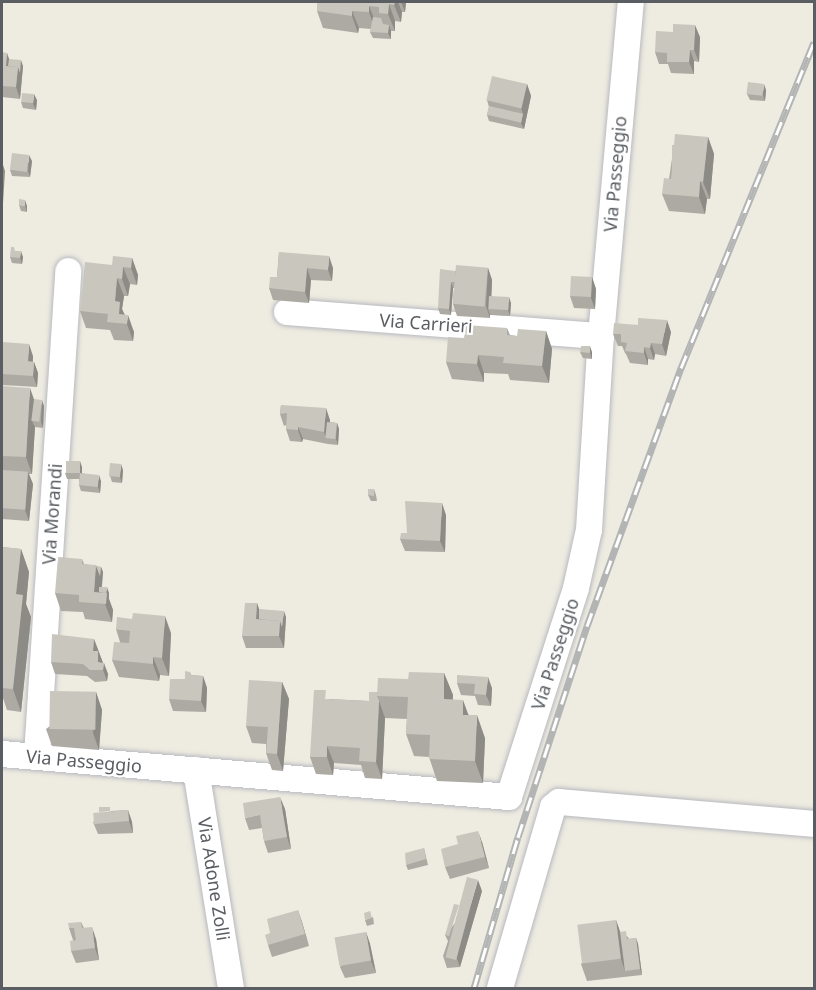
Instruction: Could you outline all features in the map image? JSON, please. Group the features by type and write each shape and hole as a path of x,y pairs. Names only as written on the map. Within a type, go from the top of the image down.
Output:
{"street":[{"name":"Via Passeggio","path":"2,754 509,797 576,588 589,530 601,336 631,2"},
{"name":"Via Morandi","path":"37,756 68,271"},
{"name":"Via Carrieri","path":"287,312 601,336"},
{"name":"Via Adone Zolli","path":"196,770 231,988"},
{"path":"500,988 553,807 559,802 814,824"}],"building":[{"path":"317,2 395,2 394,5 389,4 388,14 379,13 379,7 369,6 369,12 352,11 352,16 317,11"},
{"path":"373,17 381,18 383,24 389,25 388,33 370,32"},
{"path":"673,24 695,25 694,50 690,50 689,62 667,62 667,53 655,52 656,31 673,32"},
{"path":"2,52 7,53 6,66 18,67 16,87 2,86"},
{"path":"9,59 21,60 20,73 18,67 8,66"},
{"path":"492,76 527,84 521,108 486,100"},
{"path":"748,82 764,84 762,96 747,94"},
{"path":"22,93 34,94 33,103 21,102"},
{"path":"489,106 523,114 521,123 487,115"},
{"path":"675,134 708,137 699,197 662,194 664,178 671,179"},
{"path":"672,145 674,145 674,179 672,179"},
{"path":"12,153 29,155 27,172 10,170"},
{"path":"19,199 25,200 25,206 19,205"},
{"path":"11,247 14,247 15,251 21,251 20,258 10,257"},
{"path":"279,252 329,256 328,270 307,268 305,292 269,288 270,277 277,277"},
{"path":"113,256 132,258 131,268 123,267 122,279 117,278 115,301 120,302 119,314 128,315 127,324 107,322 108,314 80,311 85,262 112,265"},
{"path":"456,265 488,268 484,307 453,304"},
{"path":"440,269 455,271 455,282 451,282 449,309 438,308"},
{"path":"571,276 592,277 591,297 570,296"},
{"path":"489,296 509,297 508,310 488,309"},
{"path":"638,318 667,320 662,344 651,343 650,348 644,347 644,353 625,351 627,343 621,342 621,334 613,334 614,323 638,325"},
{"path":"466,325 507,328 507,335 517,336 518,329 546,331 542,366 503,363 504,357 478,355 477,364 446,362 448,337 464,338"},
{"path":"2,342 29,344 28,361 34,362 33,376 2,374"},
{"path":"581,346 590,346 590,353 580,352"},
{"path":"2,386 30,388 26,457 2,456"},
{"path":"34,399 42,400 39,422 31,421"},
{"path":"281,405 326,408 324,432 298,427 298,430 286,429 287,413 280,414"},
{"path":"327,422 337,423 335,439 325,438"},
{"path":"66,461 80,461 80,473 66,473"},
{"path":"110,463 121,464 120,477 109,476"},
{"path":"2,470 28,472 25,510 2,508"},
{"path":"80,473 99,475 98,487 79,485"},
{"path":"368,489 374,489 374,496 368,495"},
{"path":"405,501 442,503 440,541 400,539 401,533 407,533"},
{"path":"2,547 21,549 16,594 23,595 13,689 2,688"},
{"path":"58,557 82,559 82,564 96,565 94,592 107,593 106,604 79,602 79,595 55,593"},
{"path":"96,566 101,567 100,576"},
{"path":"99,587 107,587 106,593 99,592"},
{"path":"245,603 257,603 256,619 280,621 279,636 242,636"},
{"path":"259,609 284,611 282,627 280,621 259,619"},
{"path":"133,613 165,616 162,658 153,657 153,664 112,660 114,642 129,643 130,631 116,629 117,617 132,619"},
{"path":"52,634 94,639 93,651 98,651 98,662 104,663 103,670 90,670 83,664 51,662"},
{"path":"185,671 190,672 190,675 203,676 201,701 169,699 170,679 185,679"},
{"path":"409,672 444,673 444,699 463,700 463,715 477,715 475,761 429,759 430,735 406,734 408,697 377,696 378,678 408,679"},
{"path":"457,675 488,677 486,695 474,694 475,684 457,683"},
{"path":"249,680 282,682 277,754 266,753 268,727 246,726"},
{"path":"314,690 326,690 325,699 369,701 369,692 377,692 379,701 376,762 359,761 360,748 327,746 327,757 310,757"},
{"path":"50,691 96,692 95,730 49,729"},
{"path":"280,797 287,837 264,841 260,815 245,818 243,803"},
{"path":"99,807 110,807 110,811 99,812"},
{"path":"128,810 129,821 94,824 93,813"},
{"path":"478,831 485,857 445,867 441,849 458,844 456,836"},
{"path":"424,848 426,859 406,865 405,853"},
{"path":"467,877 478,880 456,960 446,957"},
{"path":"454,904 459,905 449,936 445,935"},
{"path":"298,910 305,934 268,945 265,935 270,933 267,919"},
{"path":"370,911 372,918 365,920 364,913"},
{"path":"616,920 621,959 582,963 577,925"},
{"path":"81,922 82,928 92,927 95,948 71,951 70,941 76,940 74,928 69,928 68,923"},
{"path":"626,931 627,939 636,938 640,969 625,971 620,932"},
{"path":"366,932 371,961 340,966 334,938"}],"railway":[{"path":"474,988 518,837 587,626 681,368 814,42"}]}
